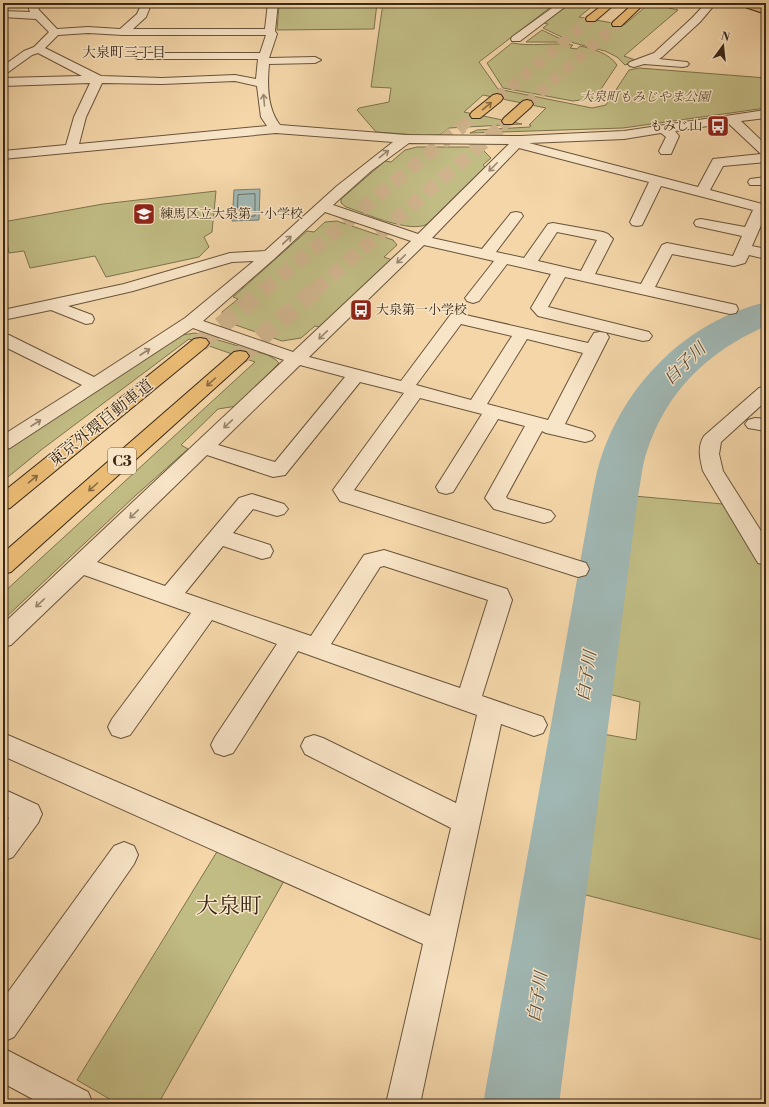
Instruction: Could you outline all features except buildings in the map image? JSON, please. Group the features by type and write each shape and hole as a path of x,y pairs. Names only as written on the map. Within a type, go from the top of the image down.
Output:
{"main road":[{"path":"591,19 611,3"},
{"path":"617,24 640,3"},
{"path":"743,3 766,12"},
{"path":"476,115 497,98"},
{"path":"508,121 527,104"},
{"name":"東京外環自動車道","path":"3,504 200,343"},
{"name":"C3","path":"3,566 240,356"}],"street":[{"path":"32,3 34,11 54,32 88,30 160,33 270,32"},
{"path":"273,3 270,32 272,34 262,68 265,108 268,117 276,129"},
{"path":"516,39 565,3"},
{"path":"634,64 652,58 662,51 696,20 711,3"},
{"path":"123,32 142,15 147,4 194,4"},
{"path":"3,14 38,16"},
{"path":"191,33 195,22"},
{"path":"3,71 28,53 38,49 52,36 54,32"},
{"path":"113,80 160,33"},
{"path":"38,49 98,79"},
{"path":"132,61 264,58 315,60"},
{"path":"646,60 683,64"},
{"path":"3,82 98,79 162,81 235,78 263,84"},
{"path":"71,149 80,117 98,79"},
{"path":"3,155 71,149 251,138 276,129 406,139 518,142 624,135 766,114"},
{"path":"731,120 764,148"},
{"path":"664,130 673,136 666,151"},
{"path":"3,444 191,322 218,301 381,157 406,139"},
{"path":"518,142 763,209 740,260 737,261 667,248 646,290"},
{"path":"3,638 421,240 518,142"},
{"path":"702,192 718,162 766,158"},
{"path":"637,222 657,180"},
{"path":"324,206 421,240 730,308"},
{"path":"486,254 516,216"},
{"path":"701,223 751,233"},
{"path":"528,264 553,227 603,237 605,239 586,276"},
{"path":"744,249 766,254"},
{"path":"3,315 127,288 230,258 245,256 269,256"},
{"path":"473,298 504,258"},
{"path":"561,271 539,308 544,312 643,336"},
{"path":"55,303 57,307 86,319"},
{"path":"578,569 347,496 343,490 457,318 594,350"},
{"path":"191,322 297,359 585,436"},
{"path":"544,516 501,504 495,498 545,426 594,350 605,327"},
{"path":"446,487 522,333"},
{"path":"3,339 95,384"},
{"path":"203,447 273,470 278,470 356,375"},
{"path":"766,392 711,440 709,454 713,471 766,557"},
{"path":"170,596 248,501 277,509"},
{"path":"219,536 262,551"},
{"path":"316,648 372,561 384,558 499,596 500,600 479,705 466,822 403,1104"},
{"path":"81,565 534,725"},
{"path":"121,727 207,609"},
{"path":"224,745 293,640"},
{"path":"3,744 441,936"},
{"path":"314,746 466,822"},
{"path":"3,801 28,814 3,848"},
{"path":"3,1026 124,855"},
{"path":"3,1065 76,1104"}],"green space":[{"path":"318,3 377,3 374,29 277,30 279,5 318,5"},
{"name":"大泉町もみじやま公園","path":"383,3 556,3 479,62 498,89 592,108 606,105 629,70 639,68 766,78 766,108 623,128 470,133 477,130 530,127 531,125 529,125 546,108 483,95 464,112 522,124 449,128 440,135 429,136 376,132 357,110 359,108 389,102 391,88 371,87"},
{"path":"571,3 596,3 579,17 624,25 650,3 675,3 669,8 678,10 624,56 638,61 625,65 617,57 605,51 574,43 543,28 548,24 544,23"},
{"path":"542,30 567,42 526,42"},
{"path":"512,43 527,45 565,44 573,45 570,48 577,49 580,46 595,50 610,57 617,65 595,98 573,101 503,88 487,63"},
{"path":"417,147 480,147 491,158 483,165 485,167 427,224 420,226 399,225 346,207 341,203 341,199 385,161 391,162 405,150"},
{"path":"216,191 212,232 204,237 209,247 199,257 106,277 95,256 30,268 24,251 9,253 3,222 103,204"},
{"path":"337,221 393,240 397,245 384,257 392,260 320,327 315,326 301,338 282,341 224,321 222,312 238,299 233,297 307,231 314,232 325,222"},
{"path":"195,333 268,355 279,363 237,406 218,409 181,445 188,449 135,496 3,620 3,593 255,362 189,339 41,450 3,481 3,453 36,429 182,335"},
{"path":"634,496 723,504 766,571 766,941 582,894 603,734 636,740 640,702 609,694 614,639"},
{"path":"218,850 284,881 158,1104 118,1104 77,1080"}],"water":[{"path":"260,189 259,220 232,221 234,190"}],"waterway":[{"name":"白子川","path":"521,1104 615,496 624,454 639,421 658,389 682,362 717,335 766,313"}],"tunnel":[{"path":"497,98 591,19"},
{"path":"527,104 617,24"},
{"path":"461,127 476,115"},
{"path":"501,127 508,121"},
{"path":"264,290 462,126"},
{"path":"315,290 502,126"},
{"path":"200,343 265,289"},
{"path":"240,356 316,289"}],"place":[{"name":"もみじ山","path":"718,126"},
{"name":"練馬区立大泉第一小学校","path":"144,214"},
{"name":"大泉第一小学校","path":"361,310"}],"district":[{"name":"大泉町三丁目","path":"124,53"},
{"name":"大泉町","path":"229,906"}]}
